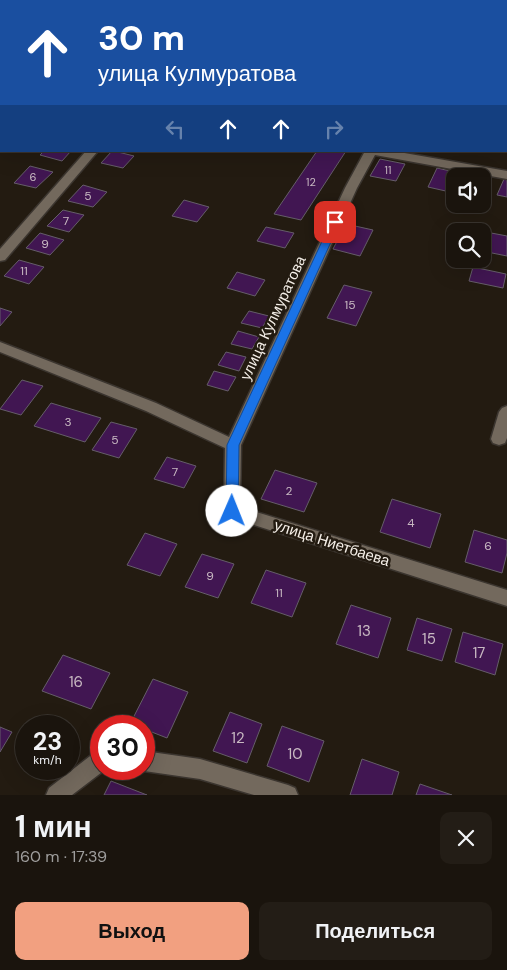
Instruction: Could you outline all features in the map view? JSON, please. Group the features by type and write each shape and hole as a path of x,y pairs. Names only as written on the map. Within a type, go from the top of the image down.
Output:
{"street":[{"path":"0,257 91,152"},
{"name":"улица Кулмуратова","path":"233,445 351,188 370,152"},
{"path":"377,152 507,175"},
{"path":"0,347 151,407 233,445"},
{"path":"500,439 507,412"},
{"name":"улица Ниетбаева","path":"233,445 232,511 507,598"},
{"path":"155,763 200,769 288,795"},
{"path":"56,795 90,769"}],"building":[{"path":"43,152 70,152 62,161 40,155"},
{"path":"111,152 134,156 123,168 101,163"},
{"path":"316,152 345,152 301,220 274,214"},
{"path":"380,159 405,164 396,181 370,176"},
{"path":"30,166 53,172 36,188 14,183"},
{"path":"437,168 446,170 446,191 428,187"},
{"path":"504,179 507,180 507,197 497,195"},
{"path":"83,185 107,192 93,207 68,201"},
{"path":"184,200 209,207 197,222 172,216"},
{"path":"63,210 84,215 69,232 47,226"},
{"path":"346,224 373,230 360,256 333,249"},
{"path":"266,227 294,233 285,248 257,241"},
{"path":"40,233 64,240 50,255 26,248"},
{"path":"491,233 507,236 507,256 491,253"},
{"path":"19,260 44,267 29,284 4,276"},
{"path":"473,268 506,274 503,288 469,281"},
{"path":"237,272 265,280 255,296 227,288"},
{"path":"344,285 372,292 356,326 327,318"},
{"path":"0,308 12,312 0,326"},
{"path":"249,311 269,316 262,328 241,323"},
{"path":"238,331 259,337 252,349 231,344"},
{"path":"226,352 246,357 239,371 218,365"},
{"path":"214,371 236,377 228,391 207,385"},
{"path":"22,380 43,386 21,415 0,409"},
{"path":"51,403 101,418 85,442 34,426"},
{"path":"111,422 137,429 119,458 92,450"},
{"path":"167,457 196,466 184,488 154,479"},
{"path":"275,470 317,483 304,512 261,499"},
{"path":"392,499 441,514 430,548 380,532"},
{"path":"474,530 507,540 507,553 502,573 465,562"},
{"path":"145,533 177,544 160,576 127,565"},
{"path":"202,554 234,564 218,598 185,587"},
{"path":"266,570 306,583 292,617 251,603"},
{"path":"351,605 391,618 378,658 336,644"},
{"path":"417,618 452,629 442,661 407,650"},
{"path":"463,632 503,644 495,675 455,662"},
{"path":"63,655 110,673 91,709 42,691"},
{"path":"153,679 188,692 167,738 155,733 155,715 135,715"},
{"path":"230,712 262,724 247,763 213,751"},
{"path":"282,726 324,741 309,782 267,766"},
{"path":"0,727 12,732 0,752"},
{"path":"362,759 399,772 392,795 350,795"},
{"path":"111,781 147,795 104,795"},
{"path":"420,784 452,795 416,795"}],"route":[{"path":"232,511 233,445 335,222"}]}
